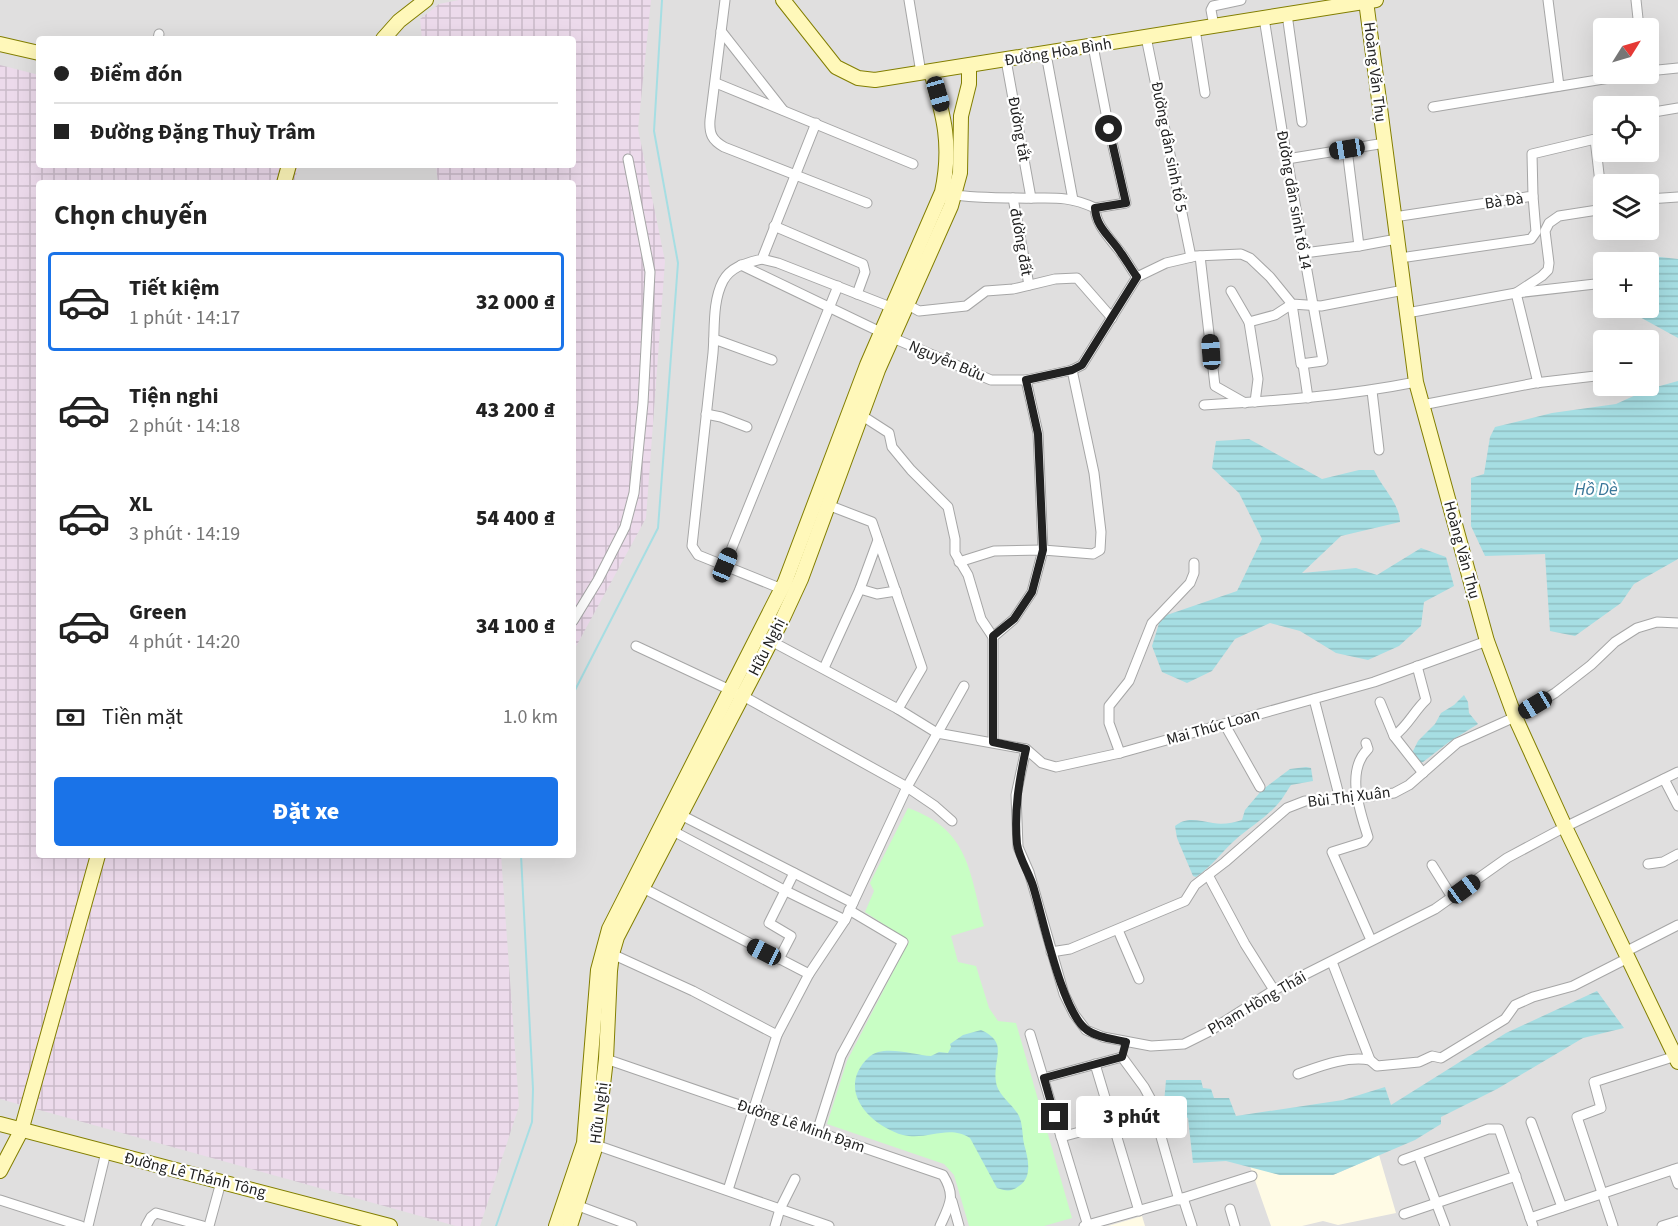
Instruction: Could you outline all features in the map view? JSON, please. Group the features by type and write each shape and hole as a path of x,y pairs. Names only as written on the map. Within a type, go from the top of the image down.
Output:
{"main road":[{"path":"386,36 399,21 426,0"},
{"name":"Đường Hòa Bình","path":"783,0 836,67 858,78 875,80 1371,1"},
{"name":"Hoàng Văn Thụ","path":"1371,1 1385,143 1416,382 1487,641 1515,717 1565,827 1677,1059"},
{"path":"0,44 36,52"},
{"name":"Hữu Nghị","path":"570,1226 596,1145 598,970 609,928 674,815 775,618 801,579 878,370 893,308 948,193 960,173 961,116 969,84 969,66"},
{"name":"Hữu Nghị","path":"737,693 771,641 782,589 867,365 908,305 951,206 948,193 944,116 926,72"},
{"name":"Hữu Nghị","path":"556,1226 584,1143 606,1059 612,954 617,937 672,831 674,815"},
{"path":"0,1172 21,1131 97,858"},
{"name":"Đường Lê Thánh Tông","path":"0,1124 221,1182 355,1221 390,1226"}],"street":[{"path":"725,0 710,130 716,142 867,202"},
{"path":"909,0 926,72"},
{"path":"1214,26 1211,10 1214,6 1241,0"},
{"path":"1548,0 1559,86"},
{"path":"1636,0 1638,18"},
{"path":"1287,14 1302,122"},
{"name":"Đường dân sinh tổ 14","path":"1264,18 1323,361 1302,364"},
{"path":"1195,29 1204,93"},
{"path":"721,31 783,110"},
{"name":"Đường dân sinh tổ 5","path":"1146,37 1196,256 1215,386 1250,402"},
{"path":"948,193 1013,198 1048,196 1073,200 1095,208 1126,203 1093,46"},
{"path":"1046,54 1073,200"},
{"name":"Đường tắt","path":"1006,60 1031,198"},
{"path":"1659,70 1678,68"},
{"path":"1433,107 1593,81"},
{"path":"716,82 913,164"},
{"path":"1659,111 1678,108"},
{"path":"762,259 816,123"},
{"name":"Bà Đà","path":"1394,217 1533,196 1532,154 1593,139"},
{"path":"1287,159 1385,143"},
{"path":"1347,149 1359,246"},
{"path":"577,608 598,580 627,519 634,493 642,422 650,272 628,159"},
{"path":"1516,293 1548,270 1549,263 1533,196"},
{"path":"1659,198 1678,197"},
{"name":"đường đất","path":"1013,198 1029,285"},
{"path":"1095,208 1096,218 1105,234 1120,250 1137,277"},
{"path":"1400,258 1524,241 1534,237 1559,216 1593,211"},
{"path":"774,226 863,264 865,272 857,294"},
{"path":"1304,252 1397,239"},
{"path":"959,562 994,551 1043,550 1093,554 1098,552 1101,547 1094,473 1072,370 1087,360 1137,277 1166,263 1196,256 1241,254 1250,258 1270,277 1292,304 1308,398"},
{"path":"782,589 698,555 692,546 716,300 723,281 731,270 762,259 893,308"},
{"name":"Nguyễn Bửu","path":"741,265 887,335 992,380 1026,380 1072,370"},
{"path":"908,305 920,311 966,306 987,291 1013,290 1055,279 1077,278 1112,318"},
{"path":"1407,313 1516,293 1593,284"},
{"path":"725,565 838,286"},
{"path":"1249,322 1275,315 1292,304 1320,306 1404,290"},
{"path":"1231,291 1249,322 1258,379 1250,402"},
{"path":"1516,293 1538,383"},
{"path":"714,339 772,360"},
{"path":"1422,405 1538,383 1593,376"},
{"path":"993,636 1014,619 1032,592 1043,550 1038,434 1026,380"},
{"path":"1204,405 1308,398 1372,391 1416,382"},
{"path":"1372,391 1379,450"},
{"path":"706,414 747,427"},
{"path":"861,415 889,433 892,447 911,470 948,507 955,539 955,554 968,574 981,619 993,636 993,742"},
{"path":"828,506 872,522 896,591 922,668 898,709"},
{"path":"824,668 860,589 878,540"},
{"path":"1120,753 1108,719 1109,706 1130,681 1152,623 1191,583 1194,563"},
{"path":"860,589 877,594 896,591"},
{"name":"Bùi Thị Xuân","path":"1051,952 1070,949 1185,901 1195,885 1287,808 1305,801 1394,793 1409,785 1457,743 1515,717 1555,693 1591,665 1615,642 1637,628 1657,622 1678,623"},
{"path":"771,641 898,709 937,733"},
{"name":"Mai Thúc Loan","path":"937,733 1026,749 1042,763 1056,767 1120,753 1374,682 1487,641"},
{"path":"636,646 737,693 907,787 952,821"},
{"path":"1394,736 1402,730 1426,700 1417,666"},
{"path":"728,1190 777,1035 809,974 845,920 907,787 964,686"},
{"path":"1314,699 1340,799"},
{"path":"1380,702 1394,736 1423,773"},
{"path":"1225,724 1260,787"},
{"path":"1366,743 1368,749 1360,757 1357,770 1356,798 1368,837 1364,843 1332,852 1371,940"},
{"name":"Phạm Hồng Thái","path":"1026,749 1016,795 1018,847 1032,882 1064,994 1074,1014 1086,1030 1103,1037 1151,1046 1184,1044 1208,1032 1274,990 1435,909 1507,858 1678,772"},
{"path":"1664,779 1678,806"},
{"path":"674,815 734,842 794,873 903,942 841,1056 818,1132"},
{"path":"672,831 845,920"},
{"path":"726,859 734,842"},
{"path":"1648,864 1663,862 1678,854"},
{"path":"1432,865 1452,897"},
{"path":"779,959 791,936 769,923 794,873"},
{"path":"1208,875 1245,944 1274,990"},
{"path":"643,888 809,974"},
{"path":"1332,962 1370,1060 1377,1066 1419,1062 1432,1056 1441,1058 1505,1019 1515,1005 1533,997 1574,986 1678,925"},
{"path":"1118,930 1138,979"},
{"path":"612,954 693,991 777,1035"},
{"path":"1030,1034 1086,1226 1252,1176"},
{"path":"1122,1057 1126,1042"},
{"path":"1044,1078 1122,1057"},
{"path":"1122,1057 1144,1087 1192,1226"},
{"path":"1298,1074 1344,1060 1357,1058 1370,1060"},
{"name":"Đường Lê Minh Đạm","path":"606,1059 943,1175 950,1187 952,1201"},
{"path":"1613,1226 1577,1117 1601,1108 1594,1082 1677,1059"},
{"path":"1095,1064 1139,1211"},
{"path":"1061,1137 1154,1112"},
{"path":"1531,1122 1563,1208"},
{"path":"1403,1160 1496,1128 1500,1131 1531,1222 1563,1208 1675,1169 1678,1184"},
{"path":"596,1145 829,1226"},
{"path":"88,1226 106,1152"},
{"path":"1418,1155 1445,1226"},
{"path":"1404,1214 1516,1176"},
{"path":"774,1226 795,1179"},
{"path":"209,1226 221,1182"},
{"path":"0,1200 81,1226"},
{"path":"940,1226 952,1201"},
{"path":"952,1201 959,1226"},
{"path":"576,1205 632,1226"},
{"path":"1230,1209 1235,1226"},
{"path":"146,1226 151,1217 156,1214 203,1226"},
{"path":"1662,1226 1678,1221"}],"shaded area":[{"path":"0,0 1678,0 1678,1226 0,1226"},
{"path":"459,0 651,0 638,129 665,261 646,518 576,646 576,180 438,180 436,168 576,168 576,36 422,36 420,19 439,4"},
{"path":"0,65 36,74 36,168 298,168 295,180 36,180 36,858 501,858 519,1106 480,1226 456,1226 0,1099"},
{"path":"1379,1155 1396,1213 1338,1225 1323,1221 1302,1226 1271,1226 1250,1166 1280,1175 1333,1175"},
{"path":"1142,1216 1145,1226 1108,1226"}],"green space":[{"path":"908,808 928,817 944,828 955,840 963,854 984,926 951,936 958,962 976,966 989,1008 998,1021 1016,1023 1072,1218 1044,1226 969,1226 954,1175 944,1164 827,1124 847,1061 909,941 865,912 874,891 870,883"}],"water":[{"path":"1659,257 1678,259 1678,338 1642,318 1659,318"},
{"name":"Hồ Dè","path":"1678,381 1678,559 1634,584 1621,603 1575,636 1550,631 1545,554 1485,556 1471,526 1471,478 1484,474 1490,437 1495,427 1552,413 1616,404 1634,396 1659,396 1659,386"},
{"path":"1249,439 1322,479 1359,470 1374,470 1397,508 1400,522 1341,536 1302,573 1356,568 1377,575 1421,548 1446,557 1454,586 1424,602 1421,626 1399,646 1368,660 1336,653 1300,631 1270,623 1235,639 1212,671 1187,683 1162,672 1152,646 1161,617 1237,591 1262,539 1239,493 1212,468 1216,441"},
{"path":"1464,695 1468,702 1469,713 1478,724 1423,762 1418,763 1412,753 1418,741 1435,724 1441,713"},
{"path":"1311,768 1313,781 1291,785 1270,812 1234,841 1201,873 1196,877 1193,876 1177,838 1175,826 1189,820 1220,824 1242,820 1245,810 1262,790 1290,769"},
{"path":"1597,991 1624,1028 1583,1038 1497,1089 1441,1117 1441,1124 1415,1140 1333,1175 1280,1175 1226,1161 1193,1163 1188,1118 1164,1103 1166,1080 1201,1080 1203,1088 1211,1089 1214,1098 1229,1098 1236,1116 1343,1100 1385,1087 1391,1105 1506,1033"},
{"path":"981,1030 995,1040 998,1052 995,1074 997,1087 1019,1116 1021,1123 1028,1172 1023,1182 1011,1190 997,1188 970,1138 954,1132 912,1136 890,1130 868,1114 860,1104 856,1093 855,1081 859,1069 875,1053 899,1051 931,1056 939,1052 948,1053 950,1044 963,1035"}],"waterway":[{"path":"576,688 658,528 678,263 654,131 662,0"},
{"path":"496,1226 532,1122 533,1089 521,858"}],"route":[{"path":"1055,1117 1044,1078 1122,1057 1126,1042 1103,1037 1086,1030 1074,1014 1064,994 1029,872 1018,847 1016,795 1026,749 993,742 993,636 1014,619 1032,592 1043,550 1038,434 1026,380 1072,370 1082,365 1137,277 1096,218 1095,208 1126,203 1109,129"}]}
